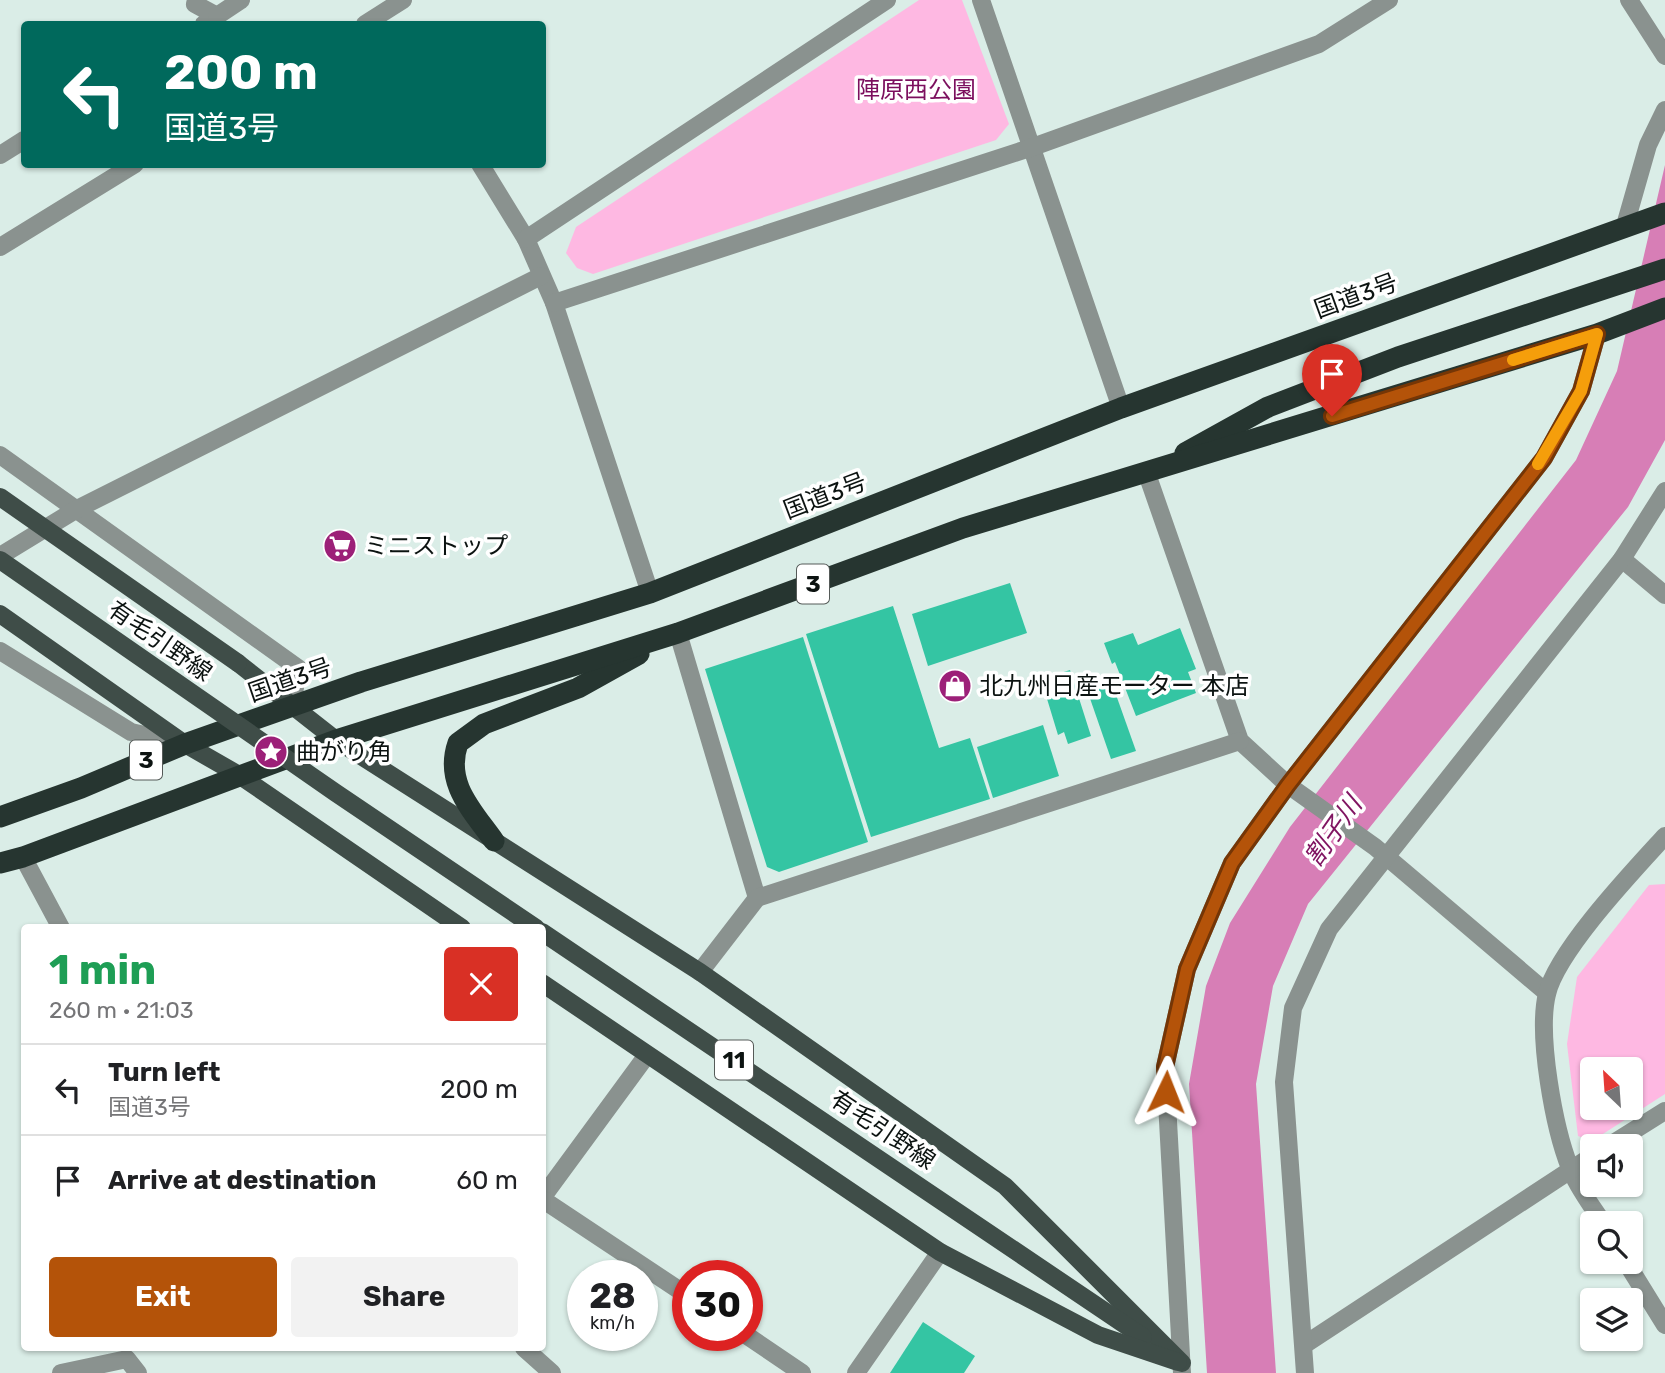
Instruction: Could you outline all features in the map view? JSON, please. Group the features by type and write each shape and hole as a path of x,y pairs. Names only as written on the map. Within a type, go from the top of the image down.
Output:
{"highway":[{"name":"国道3号","path":"0,817 81,788 185,744 292,707 650,593 1121,408 1656,216"},
{"name":"3","path":"1147,474 1268,407 1398,357 1665,269"},
{"name":"3","path":"0,863 23,858 336,740 678,633 963,528 1147,474 1597,334 1665,308"},
{"path":"494,841 457,789 453,769 458,743 484,724 578,688 678,633"}],"main road":[{"path":"0,497 238,663 336,740 700,972 1004,1186 1186,1370"},
{"name":"有毛引野線","path":"0,558 336,793 530,924"},
{"path":"0,614 185,744 239,775 456,924"},
{"name":"有毛引野線","path":"546,935 925,1188 1186,1370"},
{"path":"546,986 940,1252 1098,1335 1186,1370"}],"street":[{"path":"190,1 210,20 241,0"},
{"path":"391,18 403,0"},
{"path":"526,239 887,0"},
{"path":"981,0 1121,408"},
{"path":"554,303 1030,148 1319,44 1389,0"},
{"path":"1629,0 1665,56"},
{"path":"1624,229 1648,145 1665,110"},
{"path":"0,155 21,142"},
{"path":"1,245 128,168"},
{"path":"482,168 526,239 554,303 650,593"},
{"path":"0,558 77,509 541,276"},
{"path":"1186,1370 1165,1067 1187,969 1232,863 1288,785 1544,458 1581,391 1597,334"},
{"path":"0,455 299,668 292,707"},
{"path":"1147,474 1240,741 1288,785 1308,796 1381,852 1547,993"},
{"path":"1305,1373 1284,1082 1293,1008 1329,929 1381,852 1622,559 1665,491"},
{"path":"1622,559 1665,595"},
{"path":"678,633 757,898"},
{"path":"0,651 131,732 185,744"},
{"path":"700,972 757,898 1240,741"},
{"path":"1596,1211 1570,1170 1558,1128 1544,1028 1547,993 1564,956 1665,836"},
{"path":"1649,853 1665,863"},
{"path":"23,858 59,924"},
{"path":"546,1194 647,1055"},
{"path":"1628,1134 1665,1111"},
{"path":"1304,1345 1580,1164"},
{"path":"546,1202 672,1285"},
{"path":"856,1373 940,1252"},
{"path":"1633,1274 1665,1325"},
{"path":"763,1347 802,1373"},
{"path":"527,1351 552,1373"},
{"path":"61,1373 127,1359 138,1373"}],"green space":[{"name":"陣原西公園","path":"919,0 962,0 1009,124 996,140 593,274 577,268 566,253 576,227"},
{"path":"1665,884 1665,1094 1643,1108 1643,1057 1580,1057 1580,1120 1625,1120 1603,1134 1580,1134 1580,1137 1567,1044 1577,977 1649,885"}],"water":[{"name":"割子川","path":"1665,165 1665,440 1628,507 1308,904 1273,986 1256,1084 1276,1373 1207,1373 1189,1084 1206,986 1230,923 1290,827 1576,460 1617,371"}],"building":[{"path":"1010,583 1027,633 928,666 912,614"},
{"path":"893,606 939,748 970,738 990,799 871,837 806,634"},
{"path":"1180,628 1196,669 1188,672 1196,693 1136,716 1115,662 1112,664 1104,643 1133,633 1138,645"},
{"path":"803,637 868,842 779,872 767,867 705,669"},
{"path":"1070,670 1091,736 1068,744 1064,732 1058,735 1041,679"},
{"path":"1109,675 1136,751 1111,759 1085,684"},
{"path":"1043,725 1059,776 993,798 977,747"},
{"path":"923,1322 975,1356 964,1373 890,1373"}],"slow traffic":[{"path":"1513,360 1597,334 1581,391 1544,458 1538,464"}],"place":[{"name":"ミニストップ","path":"340,546"},
{"name":"北九州日産モーター 本店","path":"955,686"},
{"name":"曲がり角","path":"271,752"}],"route":[{"path":"1166,1092 1165,1067 1187,969 1232,863 1288,785 1544,458 1581,391 1597,334 1332,416"}]}
